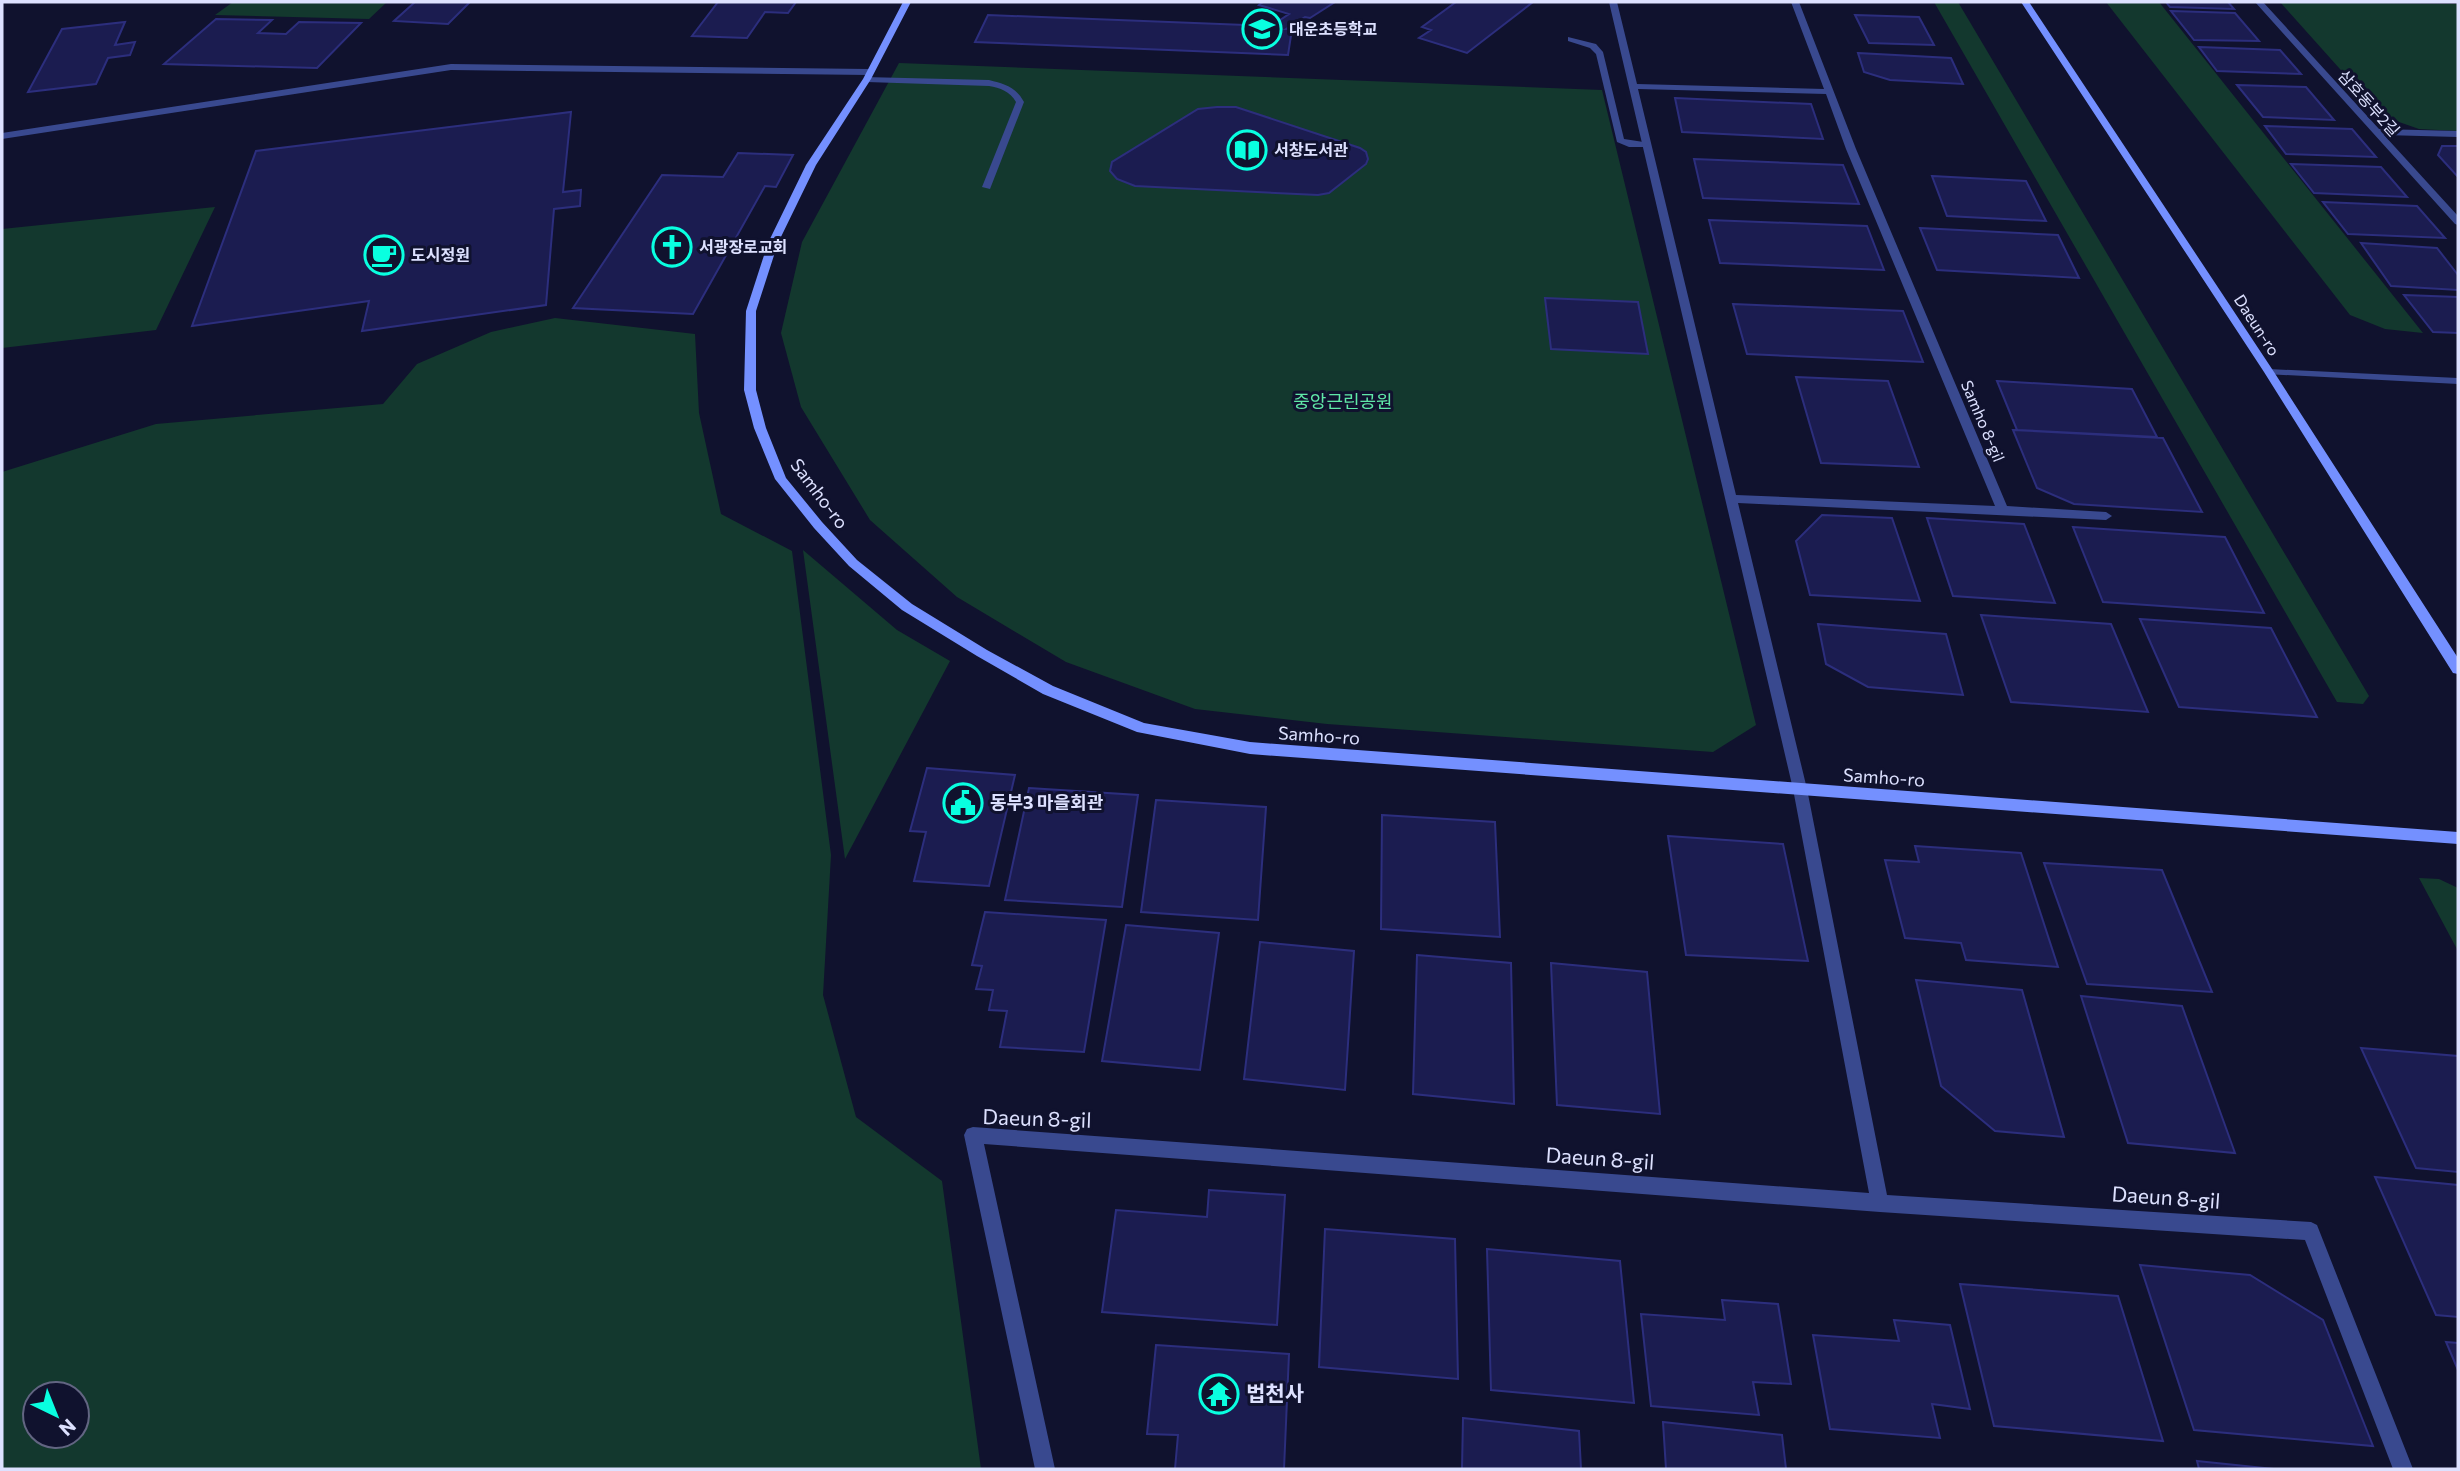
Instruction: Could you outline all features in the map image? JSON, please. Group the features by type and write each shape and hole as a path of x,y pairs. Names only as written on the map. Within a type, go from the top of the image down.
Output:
{"street":[{"name":"Samho-ro","path":"907,2 868,76 811,164 769,254 751,311 750,390 760,428 781,479 853,563 907,607 1048,690 1142,728 1250,748 2458,838"},
{"path":"1613,2 1800,789 1880,1203"},
{"name":"Samho 8-gil","path":"1795,2 1851,149 2003,509"},
{"name":"Daeun-ro","path":"2025,2 2269,372 2458,669"},
{"name":"삼호동부2길","path":"2259,2 2458,222"},
{"path":"1571,38 1593,46 1600,54 1620,140 1629,144 1647,145"},
{"path":"2,136 451,67 868,76 989,82 1005,87 1016,95 1020,102 987,187"},
{"path":"1633,86 1830,92"},
{"path":"2377,132 2458,134"},
{"path":"2269,372 2458,381"},
{"path":"1731,499 2003,509 2106,516"},
{"name":"Daeun 8-gil","path":"1045,1469 973,1135 1880,1203 2311,1230 2403,1469"}],"green space":[{"path":"233,2 387,2 369,19 215,15"},
{"path":"1934,2 1958,2 2369,696 2363,704 2337,702"},
{"path":"2106,2 2159,2 2423,333 2385,329 2350,315"},
{"path":"2280,2 2458,4 2458,131 2419,129 2382,116"},
{"name":"중앙근린공원","path":"899,63 1602,90 1756,725 1713,752 1327,724 1195,709 1066,662 957,597 870,520 801,407 781,333 802,242"},
{"path":"215,207 156,330 2,348 2,229"},
{"path":"555,318 695,334 699,413 721,514 792,551 831,855 823,995 856,1117 942,1181 981,1469 2,1469 2,472 156,424 383,404 417,364 491,332"},
{"path":"803,550 897,630 950,661 845,859"},
{"path":"2419,878 2439,879 2458,888 2458,951"}],"building":[{"path":"415,2 470,2 448,24 394,21"},
{"path":"718,2 796,2 788,13 765,12 747,38 692,36"},
{"path":"1263,2 1335,2 1286,29 1292,29 1288,55 975,42 988,15 1271,26 1289,14 1259,5"},
{"path":"1456,2 1533,2 1467,53 1419,38 1431,30 1422,27"},
{"path":"2166,2 2228,2 2234,9 2170,7"},
{"path":"2171,11 2235,13 2259,41 2194,40"},
{"path":"1855,15 1919,17 1934,45 1869,43"},
{"path":"216,19 272,20 258,33 286,34 299,22 361,23 317,68 164,64"},
{"path":"125,22 115,45 135,42 130,55 108,58 96,84 28,92 62,29"},
{"path":"2199,47 2280,50 2301,74 2217,71"},
{"path":"1858,53 1951,58 1963,84 1890,80 1864,72"},
{"path":"2237,85 2306,87 2334,120 2263,117"},
{"path":"1675,98 1811,104 1823,139 1682,132"},
{"name":"서창도서관","path":"1236,107 1360,148 1366,152 1368,159 1366,164 1329,193 1318,195 1135,186 1117,179 1110,171 1112,162 1198,109"},
{"name":"도시정원","path":"571,112 563,192 581,190 580,206 554,209 546,305 362,331 369,301 192,326 256,151"},
{"path":"2265,126 2352,129 2376,157 2286,154"},
{"path":"2442,146 2458,146 2458,177 2438,155"},
{"name":"서광장로교회","path":"738,153 793,155 776,187 765,186 693,314 573,308 662,175 723,177"},
{"path":"1694,159 1843,165 1859,204 1703,198"},
{"path":"2291,164 2381,167 2407,197 2314,193"},
{"path":"1932,176 2026,181 2046,221 1947,216"},
{"path":"2323,202 2417,206 2445,238 2348,234"},
{"path":"1709,220 1867,226 1884,270 1720,263"},
{"path":"1920,228 2058,235 2079,278 1937,270"},
{"path":"2361,243 2437,248 2458,275 2458,290 2391,286"},
{"path":"2404,295 2458,297 2458,333 2433,332"},
{"path":"1545,298 1638,302 1648,354 1551,349"},
{"path":"1733,304 1903,311 1923,362 1747,354"},
{"path":"1796,377 1888,381 1919,467 1821,463"},
{"path":"1997,381 2132,389 2157,437 2017,430"},
{"path":"2013,430 2163,438 2202,512 2074,504 2037,488"},
{"path":"1822,515 1892,518 1920,601 1810,595 1796,541"},
{"path":"1927,518 2024,524 2055,603 1953,596"},
{"path":"2073,527 2225,537 2264,613 2103,602"},
{"path":"1981,615 2111,624 2148,712 2011,702"},
{"path":"2140,619 2271,628 2317,717 2179,707"},
{"path":"1818,624 1946,634 1963,695 1868,687 1826,664"},
{"name":"동부3 마을회관","path":"927,768 1015,775 989,886 914,881 926,832 910,831"},
{"path":"1029,788 1138,795 1122,907 1005,900"},
{"path":"1156,800 1266,807 1258,920 1141,912"},
{"path":"1382,815 1495,822 1500,937 1381,929"},
{"path":"1668,836 1783,844 1808,961 1686,955"},
{"path":"1915,846 2021,853 2058,967 1966,960 1961,943 1905,938 1885,860 1919,862"},
{"path":"2044,863 2162,870 2212,992 2087,984"},
{"path":"985,912 1106,920 1084,1052 1000,1047 1007,1011 989,1010 993,990 976,989 982,966 972,965"},
{"path":"1126,925 1219,933 1200,1070 1102,1061"},
{"path":"1260,942 1354,951 1345,1090 1244,1079"},
{"path":"1417,955 1511,963 1514,1104 1413,1094"},
{"path":"1551,963 1647,972 1660,1114 1557,1105"},
{"path":"1916,980 2022,990 2064,1137 1995,1131 1941,1086"},
{"path":"2081,996 2182,1006 2235,1153 2128,1143"},
{"path":"2361,1048 2458,1056 2458,1172 2416,1168"},
{"path":"2375,1177 2458,1185 2458,1317 2436,1315"},
{"path":"1209,1190 1285,1195 1277,1325 1102,1312 1116,1210 1207,1217"},
{"path":"1325,1229 1455,1239 1458,1379 1319,1367"},
{"path":"1487,1249 1620,1261 1634,1403 1491,1390"},
{"path":"2140,1265 2250,1275 2323,1320 2373,1446 2194,1430"},
{"path":"1960,1284 2118,1296 2163,1441 1994,1426"},
{"path":"1722,1300 1778,1304 1791,1384 1753,1382 1759,1415 1651,1406 1641,1314 1725,1320"},
{"path":"1894,1320 1950,1325 1970,1409 1932,1404 1940,1438 1830,1429 1813,1335 1899,1341"},
{"path":"2446,1342 2458,1343 2458,1370"},
{"name":"법천사","path":"1156,1345 1289,1354 1284,1469 1175,1469 1178,1435 1147,1434"},
{"path":"1463,1418 1579,1431 1581,1469 1462,1469"},
{"path":"1663,1422 1782,1435 1786,1469 1666,1469"},
{"path":"2197,1461 2274,1469 2199,1469"}],"place":[{"name":"대운초등학교","path":"1262,29"},
{"name":"서창도서관","path":"1247,150"},
{"name":"서광장로교회","path":"672,247"},
{"name":"도시정원","path":"384,255"},
{"name":"동부3 마을회관","path":"963,803"},
{"name":"법천사","path":"1219,1394"}]}
